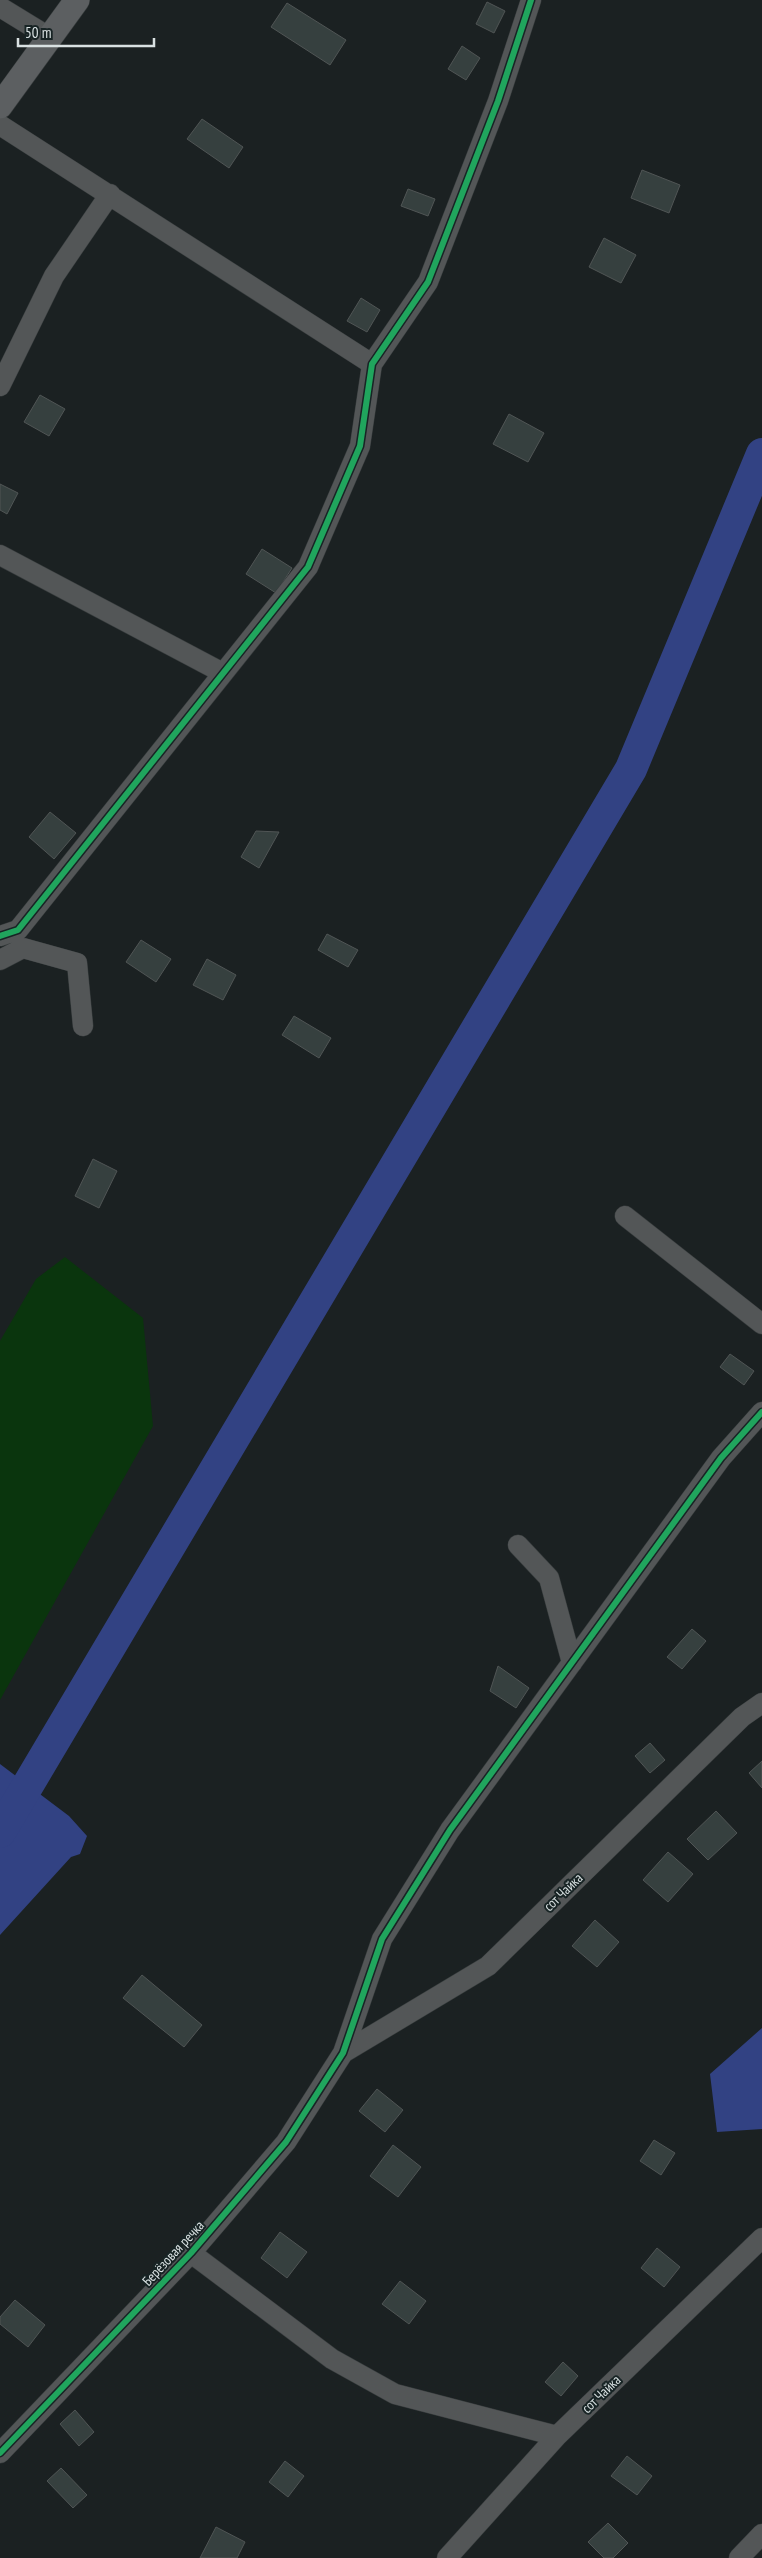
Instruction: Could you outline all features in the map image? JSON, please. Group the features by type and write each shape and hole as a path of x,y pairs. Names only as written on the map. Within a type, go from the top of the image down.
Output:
{"main road":[{"path":"0,106 77,0"}],"street":[{"path":"0,936 18,930 308,567 360,446 372,364 428,282 498,101 531,0"},
{"path":"0,7 50,37"},
{"path":"0,125 372,364"},
{"path":"0,386 54,276 110,194"},
{"path":"0,555 223,673"},
{"path":"0,960 23,948 77,963 83,1026"},
{"path":"626,1216 762,1324"},
{"path":"343,2054 382,1939 450,1830 721,1458 762,1412"},
{"path":"518,1545 549,1578 572,1663"},
{"name":"сот Чайка","path":"343,2054 488,1966 742,1718 762,1703"},
{"name":"Берёзовая речка","path":"0,2453 191,2253 286,2142 343,2054"},
{"name":"сот Чайка","path":"447,2558 557,2436 762,2238"},
{"path":"191,2253 332,2358 395,2394 557,2436"},
{"path":"739,2558 762,2534"}],"green space":[{"path":"65,1257 143,1318 153,1426 0,1700 0,1341 36,1279"}],"water":[{"path":"0,1764 69,1816 87,1836 80,1854 71,1857 0,1935"},
{"path":"762,2028 762,2129 717,2132 710,2074"}],"building":[{"path":"487,2 505,11 494,33 476,24"},
{"path":"287,3 346,40 330,65 271,27"},
{"path":"462,46 480,58 466,80 448,69"},
{"path":"202,119 243,147 229,168 187,139"},
{"path":"642,170 680,185 669,213 631,198"},
{"path":"408,189 435,199 428,216 401,206"},
{"path":"604,238 636,255 621,283 589,267"},
{"path":"361,298 380,310 367,332 347,321"},
{"path":"40,395 65,409 49,436 24,422"},
{"path":"509,414 544,433 528,462 493,444"},
{"path":"0,484 18,493 7,514 0,510"},
{"path":"262,549 292,568 276,593 246,574"},
{"path":"50,812 76,833 54,859 29,837"},
{"path":"256,831 279,832 259,868 241,857"},
{"path":"327,934 358,950 348,967 318,950"},
{"path":"141,940 171,959 156,982 126,962"},
{"path":"207,959 236,975 223,1000 193,985"},
{"path":"294,1016 331,1038 319,1058 282,1035"},
{"path":"93,1159 117,1171 99,1208 75,1196"},
{"path":"730,1354 754,1371 744,1385 720,1367"},
{"path":"692,1629 706,1641 682,1669 667,1657"},
{"path":"498,1666 529,1688 516,1708 490,1691"},
{"path":"650,1743 665,1760 650,1773 635,1756"},
{"path":"762,1761 762,1788 749,1773"},
{"path":"716,1811 737,1833 708,1860 687,1839"},
{"path":"668,1852 693,1874 668,1902 643,1880"},
{"path":"595,1920 619,1942 597,1967 572,1946"},
{"path":"142,1975 202,2025 184,2047 123,1998"},
{"path":"377,2089 403,2110 385,2132 359,2111"},
{"path":"654,2140 675,2153 661,2175 640,2161"},
{"path":"393,2145 421,2167 398,2197 370,2176"},
{"path":"280,2232 307,2252 287,2278 261,2258"},
{"path":"657,2248 680,2267 664,2287 641,2268"},
{"path":"400,2281 426,2301 409,2324 382,2304"},
{"path":"15,2300 45,2325 28,2347 0,2324 0,2317"},
{"path":"563,2362 578,2376 561,2396 545,2382"},
{"path":"75,2410 94,2432 79,2446 60,2424"},
{"path":"627,2456 652,2476 637,2495 611,2476"},
{"path":"285,2461 304,2476 288,2497 269,2482"},
{"path":"61,2468 87,2495 73,2508 47,2481"},
{"path":"608,2523 628,2543 613,2558 604,2558 588,2542"},
{"path":"216,2527 245,2542 237,2558 200,2558"}],"waterway":[{"path":"0,1832 631,769 762,454"}],"cycle path":[{"path":"0,936 18,930 308,567 360,446 372,364 428,282 498,101 531,0"},
{"path":"0,2453 191,2253 286,2142 343,2053 382,1939 450,1830 721,1458 762,1412"}]}
